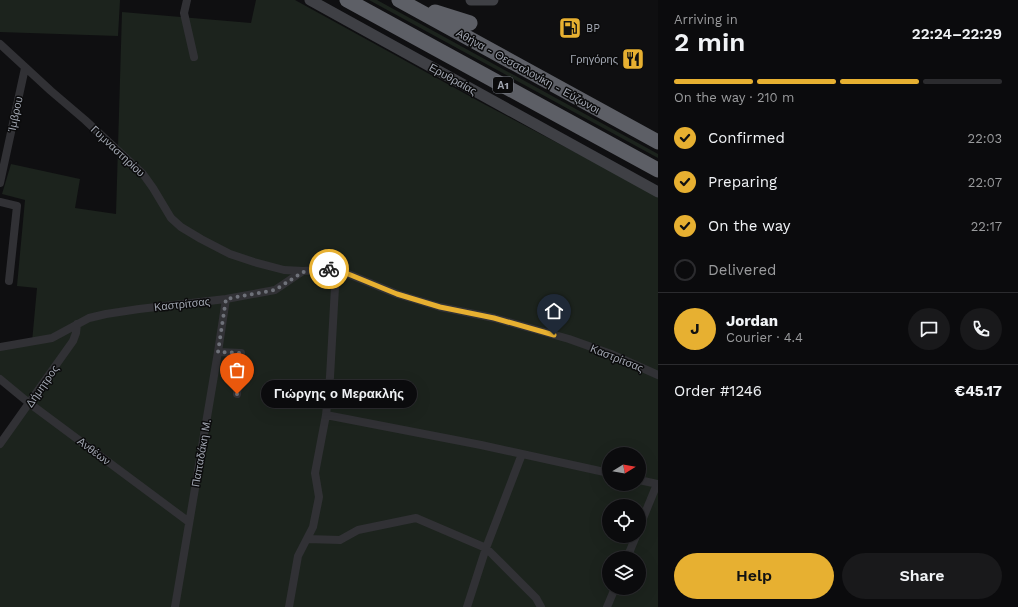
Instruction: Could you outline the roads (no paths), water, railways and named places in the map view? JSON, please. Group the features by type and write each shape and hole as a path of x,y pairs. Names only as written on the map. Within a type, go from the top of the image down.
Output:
{"highway":[{"name":"Α1","path":"347,0 658,170"},
{"path":"402,2 470,23"},
{"name":"Αθήνα - Θεσσαλονίκη - Εύζωνοι","path":"402,2 658,142"}],"main road":[{"name":"Ερυθραίας","path":"310,0 658,192"},
{"path":"471,0 493,0"}],"street":[{"path":"187,0 184,13 194,58"},
{"name":"Γυμναστηρίου","path":"0,44 143,174 171,218 181,227 201,240 230,254 284,270 303,272"},
{"name":"Ίμβρου","path":"0,183 25,68"},
{"path":"0,202 17,206 9,281"},
{"path":"289,607 298,556 313,526 319,497 315,473 326,415 330,377 336,269"},
{"name":"Καστρίτσας","path":"0,347 52,338 89,318 106,314 226,299 275,290 303,272 336,269 397,294 440,307 494,318 569,339 611,354 658,375"},
{"name":"Παπαδάκη Μ.","path":"175,607 226,299"},
{"name":"Δήμητρος","path":"0,444 73,341 77,324"},
{"path":"218,352 241,353 237,394"},
{"name":"Ανθέων","path":"0,379 29,403 190,522"},
{"path":"326,415 481,445 602,471"},
{"path":"466,607 486,548 522,454"},
{"path":"646,481 658,484 646,512"},
{"path":"307,539 340,540 358,530 416,518 486,548 536,598 541,607"},
{"path":"607,607 612,595"}],"place":[{"name":"BP","path":"570,28"},
{"name":"Γρηγόρης","path":"633,59"},
{"name":"Γιώργης ο Μερακλής","path":"237,394"}]}
